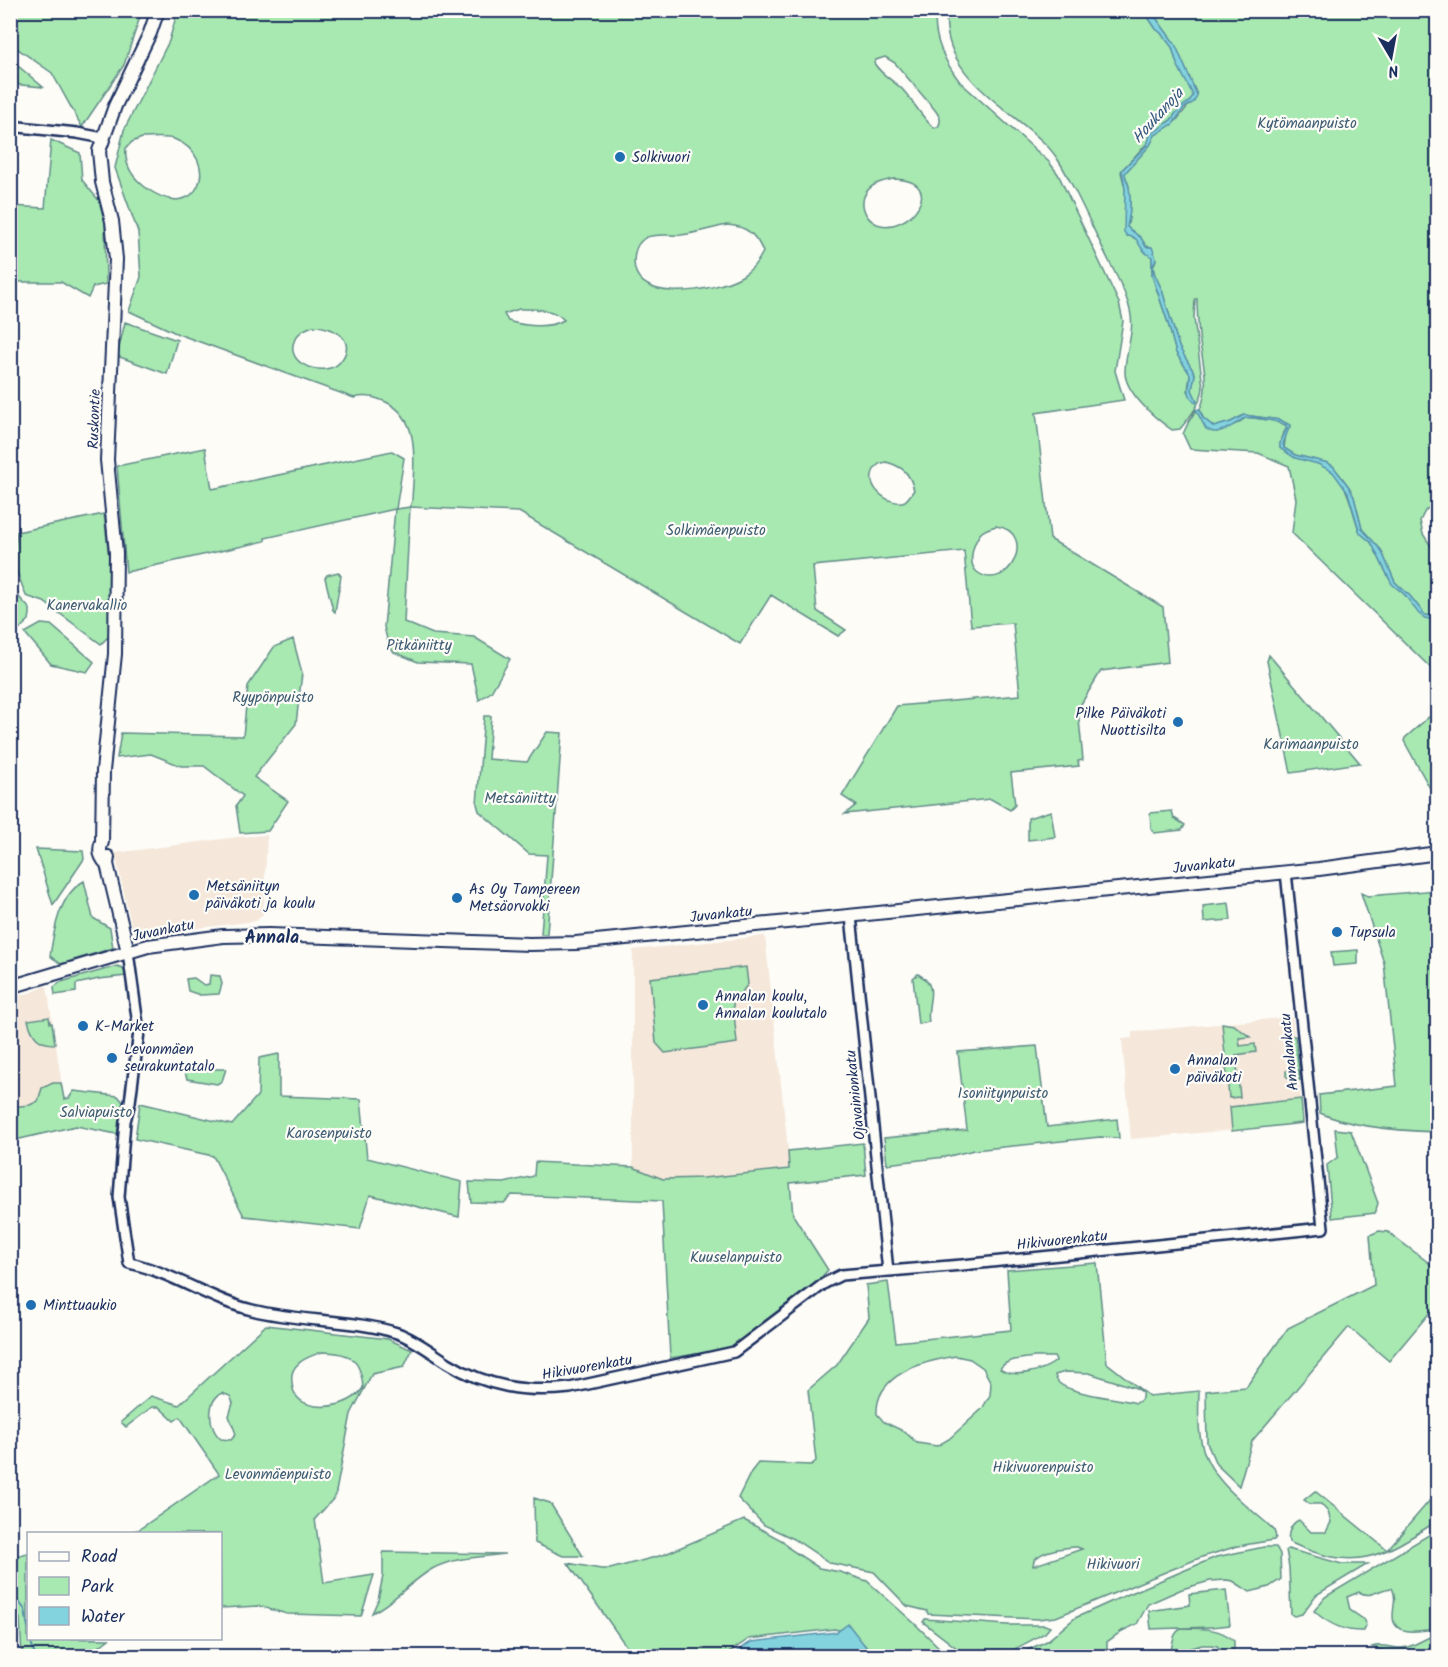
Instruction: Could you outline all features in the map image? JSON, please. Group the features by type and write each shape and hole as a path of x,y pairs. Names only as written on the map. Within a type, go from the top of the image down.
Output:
{"main road":[{"name":"Ruskontie","path":"128,952 107,864 100,853 103,771 114,672 117,570 107,460 115,239 100,170 99,151 102,138 150,33 158,10"},
{"name":"Juvankatu","path":"10,987 128,952 174,942 223,936 480,943 576,943 1286,872 1437,853"}],"street":[{"path":"10,126 78,133 102,138"},
{"name":"Annalankatu","path":"1286,872 1323,1228"},
{"name":"Ojavainionkatu","path":"851,916 888,1271"},
{"name":"Hikivuorenkatu","path":"128,952 139,1032 130,1102 125,1121 119,1197 129,1263 243,1308 287,1318 395,1333 480,1379 504,1387 546,1391 570,1388 734,1352 833,1278 845,1275 1323,1228"}],"shaded area":[{"name":"Metsäniityn päiväkoti ja koulu","path":"267,835 263,915 256,921 140,935 133,932 115,853"},
{"name":"Annalan koulu, Annalan koulutalo","path":"765,936 790,1168 703,1178 663,1179 633,1167 633,950"},
{"path":"47,987 64,1099 11,1109 11,998"},
{"name":"Annalan päiväkoti","path":"1292,1017 1301,1099 1230,1107 1232,1130 1131,1139 1122,1039 1132,1038 1132,1032"}],"green space":[{"path":"11,10 142,11 124,65 82,127 52,73 11,44"},
{"name":"Solkimäenpuisto","path":"178,10 936,11 935,21 940,48 949,66 960,82 1049,162 1058,174 1119,303 1123,321 1115,371 1124,400 1036,413 1050,539 1163,607 1168,662 1101,671 1078,709 1083,760 1078,761 1079,766 1011,773 1015,805 1010,810 991,799 845,814 856,805 842,796 897,706 1020,695 1013,623 971,626 964,551 813,566 817,611 846,630 838,636 771,595 740,644 519,512 410,507 414,474 413,446 406,420 398,410 378,399 354,398 178,334 129,311 141,277 138,232 115,168 124,130 169,41","holes":["885,57 895,63 937,112 940,120 938,127 934,128 929,124 903,90 874,63","142,138 174,139 189,148 198,160 201,173 198,186 191,195 179,199 164,197 145,187 136,179 128,165 126,148 132,142","893,179 910,182 919,188 921,197 918,206 901,222 889,226 877,224 866,214 863,204 868,190 876,184","727,225 740,227 754,236 763,252 752,268 742,276 712,287 674,291 657,289 643,282 635,270 635,251 639,243 649,236 693,233","519,309 549,311 564,320 551,325 536,326 508,321 504,314","313,326 329,329 345,341 345,354 334,367 326,369 308,367 295,356 293,348 295,339","886,462 897,466 908,475 914,490 905,501 892,501 884,497 874,486 873,471 879,464","996,526 1009,531 1016,539 1017,549 1014,560 1008,569 999,575 988,577 977,572 972,564 973,548 980,534"]},
{"name":"Kytömaanpuisto","path":"947,11 1144,11 1172,47 1177,64 1193,97 1179,109 1171,120 1166,123 1121,172 1125,188 1127,236 1138,241 1152,257 1152,276 1176,353 1190,374 1188,391 1196,399 1192,390 1195,374 1180,350 1162,290 1155,275 1153,267 1156,260 1151,247 1146,246 1141,238 1127,227 1130,197 1125,173 1150,145 1155,135 1176,121 1197,95 1175,44 1151,11 1437,11 1438,499 1425,511 1420,521 1423,534 1437,555 1437,617 1425,615 1395,582 1381,550 1362,529 1354,497 1349,487 1333,466 1295,455 1284,448 1286,433 1290,427 1288,424 1280,420 1244,415 1214,427 1203,418 1200,409 1205,382 1197,299 1195,299 1194,318 1203,387 1195,409 1180,429 1172,430 1135,396 1126,379 1125,371 1131,328 1127,300 1066,173 1046,145 977,85 963,69 953,52 947,33"},
{"path":"11,60 43,87 11,84"},
{"path":"51,140 80,153 82,180 101,203 105,222 106,284 93,287 88,298 61,282 15,282 11,289 11,206 45,208"},
{"path":"125,322 177,340 167,374 117,356"},
{"path":"1196,410 1206,428 1217,432 1247,417 1275,421 1287,427 1281,438 1280,448 1334,473 1346,491 1359,530 1372,544 1390,580 1420,613 1437,621 1437,674 1292,533 1296,499 1289,466 1258,453 1190,449 1183,434"},
{"name":"Pitkäniitty","path":"205,448 212,489 392,451 404,458 396,509 410,507 404,622 433,634 474,637 510,659 491,692 479,700 471,664 418,662 394,652 389,647 384,627 395,509 126,572 117,466"},
{"name":"Kanervakallio","path":"104,514 111,575 109,636 101,644 44,602 26,596 13,561 17,532"},
{"path":"11,572 19,597 30,609 30,614 29,620 11,637"},
{"path":"338,572 341,576 335,612 325,578 327,575"},
{"path":"41,624 51,625 94,662 87,672 51,664 25,633"},
{"name":"Ryypönpuisto","path":"293,639 302,673 296,724 254,777 288,801 268,831 240,833 236,806 243,796 204,766 181,766 151,754 117,758 121,733 243,736 248,686 274,647"},
{"name":"Karimaanpuisto","path":"1269,655 1360,763 1291,773 1267,661"},
{"path":"1437,710 1437,801 1404,741"},
{"name":"Metsäniitty","path":"484,716 491,716 488,759 527,762 547,732 562,733 547,934 541,934 547,855 529,854 479,811 477,804"},
{"path":"1051,811 1055,837 1028,840 1028,818"},
{"path":"1172,811 1174,818 1185,825 1182,830 1154,833 1151,828 1150,813"},
{"path":"36,849 83,851 84,859 53,905"},
{"path":"84,881 93,918 110,928 113,948 61,964 50,956 59,914 69,895"},
{"path":"1437,890 1437,922 1431,946 1438,1006 1437,1132 1362,1125 1320,1113 1319,1095 1397,1086 1384,963 1361,893 1368,896"},
{"path":"1229,903 1231,920 1204,922 1203,906"},
{"path":"1358,950 1358,964 1333,966 1331,952"},
{"path":"117,966 123,968 126,976 76,984 76,992 55,995 54,987 61,982"},
{"path":"746,967 748,984 733,1004 737,1043 665,1053 656,1043 650,978"},
{"path":"918,974 929,984 931,995 929,1022 918,1024 913,978"},
{"path":"210,975 220,976 222,984 219,994 200,995 188,991 186,979 194,978 204,985 209,984"},
{"path":"49,1017 55,1044 40,1041 28,1020"},
{"path":"1222,1023 1234,1025 1250,1037 1239,1038 1240,1046 1255,1044 1256,1052 1236,1055 1240,1097 1229,1098"},
{"path":"1295,1036 1300,1080 1292,1081 1286,1076 1286,1071 1291,1070 1288,1037"},
{"name":"Isoniitynpuisto","path":"1037,1046 1047,1127 1117,1119 1119,1138 1100,1137 974,1150 945,1157 887,1164 884,1138 967,1130 958,1052"},
{"name":"Karosenpuisto","path":"279,1054 279,1096 361,1099 367,1158 462,1182 459,1217 370,1195 360,1229 244,1216 213,1156 135,1139 140,1103 232,1125 258,1095 259,1058"},
{"path":"184,1069 226,1069 222,1081 217,1084 187,1079"},
{"name":"Salviapuisto","path":"53,1083 61,1083 64,1099 69,1098 74,1091 118,1096 123,1102 117,1134 76,1126 11,1141 11,1107 30,1105 38,1101 42,1088"},
{"path":"1301,1099 1303,1123 1232,1131 1230,1107"},
{"path":"1335,1129 1351,1131 1378,1203 1375,1213 1332,1218 1327,1165 1338,1157"},
{"name":"Kuuselanpuisto","path":"863,1143 866,1175 790,1183 793,1215 828,1270 818,1281 740,1345 730,1349 670,1358 662,1201 512,1195 504,1203 471,1202 469,1182 504,1183 534,1176 535,1162 633,1167 663,1179 703,1178 789,1169 788,1151"},
{"path":"1379,1231 1388,1232 1437,1269 1437,1304 1389,1361 1349,1327 1252,1441 1239,1486 1216,1464 1207,1443 1206,1391 1246,1387 1288,1328 1374,1285 1370,1235"},
{"name":"Hikivuorenpuisto","path":"1097,1263 1107,1363 1149,1396 1199,1391 1200,1438 1209,1463 1226,1487 1274,1530 1276,1537 1274,1540 1238,1546 1202,1557 1056,1617 1038,1619 928,1614 927,1611 907,1606 874,1572 830,1563 794,1539 764,1525 738,1498 758,1463 811,1465 816,1461 808,1390 837,1365 869,1318 866,1285 888,1282 896,1342 1011,1330 1007,1270","holes":["956,1356 970,1359 983,1368 991,1383 990,1395 982,1409 949,1439 937,1446 917,1443 905,1432 884,1422 877,1414 884,1388 904,1372 930,1361","1054,1357 1056,1361 1029,1373 1013,1373 1000,1369 1006,1363 1020,1359","1065,1372 1089,1373 1136,1388 1142,1392 1142,1398 1136,1403 1084,1393 1065,1387 1058,1382 1055,1375","1077,1547 1082,1549 1033,1566 1038,1556 1054,1550"]},
{"name":"Levonmäenpuisto","path":"266,1325 388,1339 412,1350 404,1367 372,1374 351,1414 335,1497 315,1519 324,1583 374,1575 361,1616 287,1614 259,1606 222,1608 222,1532 126,1532 138,1530 219,1474 180,1417 174,1421 159,1407 152,1407 126,1427 121,1422 151,1396 179,1405","holes":["322,1352 347,1356 357,1364 363,1388 356,1396 340,1404 317,1406 303,1402 294,1391 292,1380 294,1369 302,1360","222,1393 230,1396 233,1403 229,1416 236,1434 231,1440 221,1439 213,1429 211,1422 213,1402"]},
{"path":"1315,1491 1387,1550 1367,1557 1350,1559 1312,1552 1289,1542 1290,1529 1299,1520 1311,1532 1326,1532 1331,1522 1328,1512 1321,1504 1310,1504 1304,1500"},
{"path":"1437,1492 1437,1521 1399,1544 1387,1550"},
{"path":"534,1498 550,1503 583,1556 563,1556 535,1543"},
{"path":"744,1520 783,1541 790,1549 819,1568 867,1581 948,1656 878,1656 852,1636 834,1629 749,1639 725,1655 633,1656 568,1563 610,1569 663,1555"},
{"path":"1437,1530 1437,1629 1410,1631 1398,1627 1394,1623 1395,1599 1392,1588 1371,1594 1359,1592 1347,1597 1350,1610 1363,1619 1366,1625 1364,1631 1338,1626 1325,1620 1314,1611 1325,1597"},
{"path":"1264,1547 1276,1547 1280,1554 1281,1579 1269,1587 1250,1592 1233,1581 1227,1580 1210,1581 1182,1589 1148,1604 1137,1624 1107,1642 1107,1656 1014,1656 1047,1641 1075,1618 1117,1599 1216,1557"},
{"path":"1286,1550 1342,1564 1368,1564 1316,1595 1302,1614 1294,1616 1291,1614"},
{"path":"383,1552 505,1554 468,1558 441,1565 424,1574 372,1613 378,1600 383,1576"},
{"path":"27,1553 27,1640 108,1640 87,1656 22,1656 20,1619 11,1600 11,1557"},
{"path":"1226,1590 1230,1625 1151,1629 1149,1611 1190,1605 1189,1594"},
{"path":"925,1619 1050,1627 1045,1633 1002,1656 967,1656 923,1622"},
{"path":"1184,1628 1224,1633 1234,1641 1234,1649 1227,1656 1217,1646 1202,1645 1191,1648 1189,1656 1170,1656 1173,1639 1177,1632"},
{"path":"1437,1635 1437,1656 1402,1656 1372,1647 1379,1645 1406,1648"}],"water":[{"path":"1144,11 1151,11 1175,44 1197,95 1194,102 1184,108 1173,124 1155,135 1150,145 1125,173 1130,197 1127,227 1141,238 1146,247 1152,247 1156,258 1153,266 1154,273 1162,290 1179,347 1195,374 1192,390 1196,403 1189,392 1190,374 1176,353 1152,275 1152,257 1145,252 1136,239 1127,236 1124,232 1125,188 1122,170 1147,145 1150,135 1171,120 1193,95 1177,64 1172,47"},
{"path":"1199,409 1203,418 1214,427 1244,415 1280,420 1290,425 1283,444 1284,448 1295,455 1333,466 1349,487 1354,497 1362,529 1381,550 1395,582 1425,615 1437,617 1437,621 1419,614 1404,594 1392,584 1371,542 1360,533 1348,493 1333,472 1318,464 1295,458 1280,448 1286,425 1265,419 1247,418 1213,432 1206,429 1196,410"},
{"path":"848,1624 873,1656 730,1656 751,1642 837,1632"}],"waterway":[{"path":"10,1589 25,1610 27,1622"},
{"path":"31,1640 35,1656"}],"place":[{"name":"Solkivuori","path":"620,157"},
{"name":"Pilke Päiväkoti Nuottisilta","path":"1178,722"},
{"name":"Metsäniityn päiväkoti ja koulu","path":"194,895"},
{"name":"As Oy Tampereen Metsäorvokki","path":"457,898"},
{"name":"Tupsula","path":"1337,932"},
{"name":"Annalan koulu, Annalan koulutalo","path":"703,1005"},
{"name":"K-Market","path":"83,1026"},
{"name":"Levonmäen seurakuntatalo","path":"112,1058"},
{"name":"Annalan päiväkoti","path":"1175,1069"},
{"name":"Minttuaukio","path":"31,1305"}],"district":[{"name":"Annala","path":"272,937"}],"water label":[{"name":"Houkanoja","path":"1157,115"}],"park label":[{"name":"Hikivuori","path":"1113,1564"}]}
